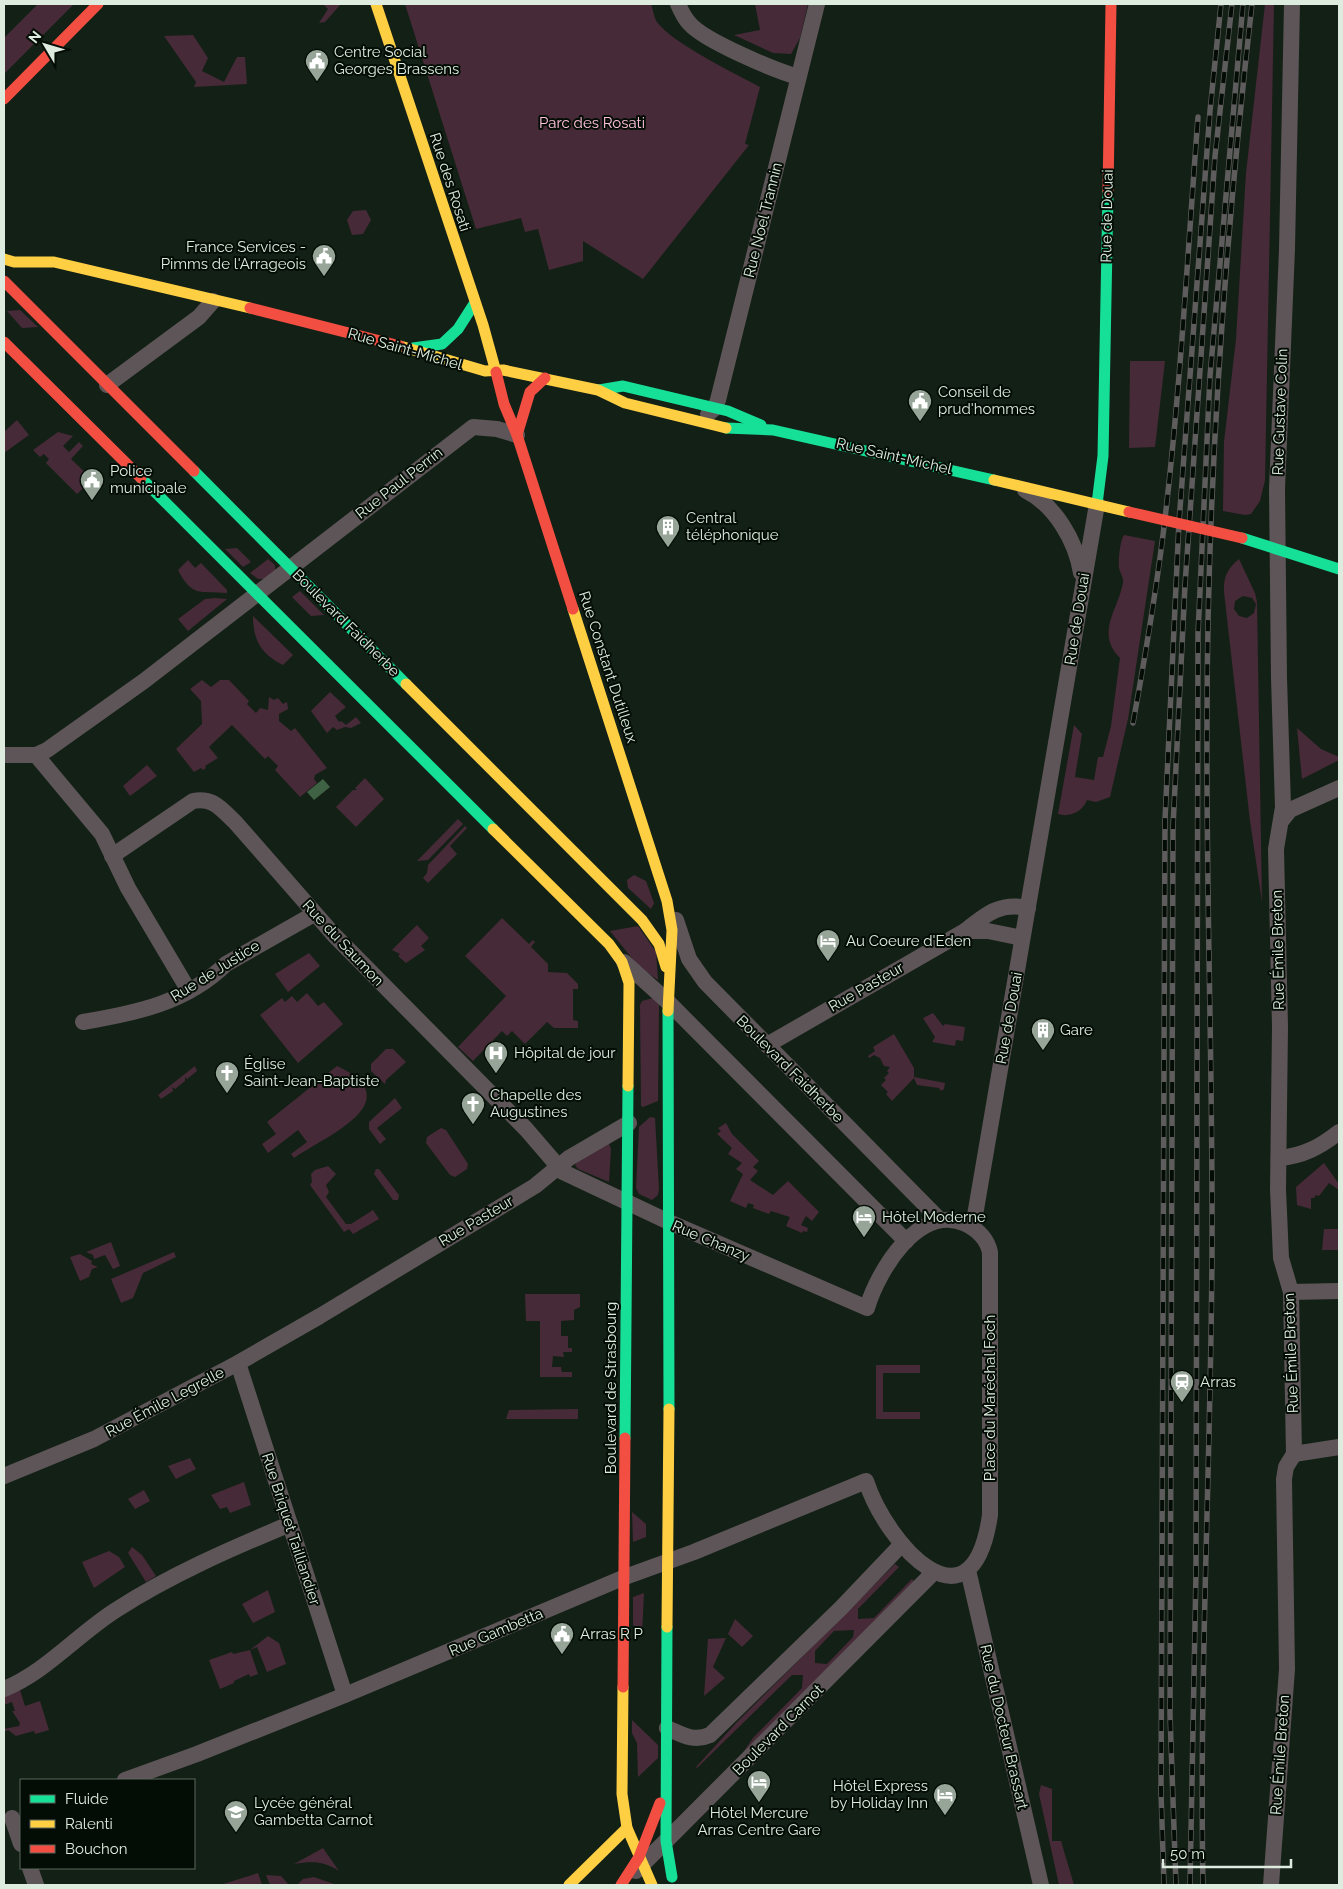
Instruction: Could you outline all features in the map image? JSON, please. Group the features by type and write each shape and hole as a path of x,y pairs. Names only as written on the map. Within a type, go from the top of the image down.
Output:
{"main road":[{"path":"4,99 98,4"},
{"name":"Rue des Rosati","path":"376,4 474,304 483,326 495,369"},
{"name":"Rue de Douai","path":"1097,504 1103,456 1111,4"},
{"path":"4,268 9,261"},
{"name":"Rue Saint-Michel","path":"9,261 54,262 407,348 485,371 495,369 598,390 625,403 723,428 773,430"},
{"name":"Boulevard Faidherbe","path":"4,281 646,923 659,944 668,978"},
{"path":"442,344 458,329 474,304"},
{"path":"472,337 483,326"},
{"path":"4,342 620,957"},
{"path":"407,348 442,344 458,346"},
{"name":"Rue Constant Dutilleux","path":"495,369 504,404 517,435 667,901 672,930 668,978"},
{"path":"517,435 530,392 545,378"},
{"name":"Rue Saint-Michel","path":"598,390 623,386 728,411 773,430 1242,538 1277,548 1304,561 1339,569"},
{"name":"Boulevard de Strasbourg","path":"620,957 630,983 622,1794 627,1828 652,1885"},
{"path":"668,978 667,1728 666,1788 662,1845 674,1881"},
{"path":"641,1861 666,1788"},
{"path":"569,1885 627,1828 640,1826 662,1845"},
{"path":"621,1885 637,1881 648,1885"}],"street":[{"path":"678,4 690,24 700,32 766,66 798,77"},
{"name":"Rue Noel Trannin","path":"715,408 817,4"},
{"name":"Rue Gustave Colin","path":"1282,820 1277,548 1287,249 1292,4"},
{"path":"107,385 199,317 213,301"},
{"path":"689,420 706,416 715,408"},
{"name":"Rue Paul Perrin","path":"257,594 473,427 497,429 517,435"},
{"name":"Rue Saint-Michel","path":"1014,484 1040,500 1061,524 1074,546 1083,580"},
{"name":"Rue de Douai","path":"973,1228 1097,504"},
{"path":"4,755 36,756 47,750 144,681 257,594"},
{"path":"36,756 102,834 128,888 189,991"},
{"path":"1282,820 1290,810 1339,788"},
{"name":"Rue du Saumon","path":"112,856 193,801 203,799 214,802 234,822 314,914 526,1129 558,1168"},
{"name":"Rue Émile Breton","path":"1271,1885 1287,1669 1284,1479 1286,1467 1294,1454 1291,1292 1280,1258 1279,961 1276,850 1282,820"},
{"name":"Boulevard Faidherbe","path":"667,901 680,930 689,959 697,973 939,1219"},
{"name":"Rue Pasteur","path":"767,1045 965,931 978,920 1002,907 1014,905 1028,908"},
{"name":"Rue de Justice","path":"83,1022 130,1015 189,991 215,974 226,964 314,914"},
{"path":"965,931 988,932 1022,938"},
{"path":"620,957 667,1001 906,1241 925,1226 939,1219 956,1220 973,1228"},
{"name":"Rue Pasteur","path":"320,1316 536,1186 577,1153 629,1123"},
{"path":"1279,1158 1294,1157 1316,1149 1339,1132"},
{"name":"Rue Chanzy","path":"558,1168 568,1175 669,1222 867,1308 881,1273 906,1241"},
{"name":"Place du Maréchal Foch","path":"968,1570 981,1552 986,1538 990,1515 990,1252 984,1238 973,1228"},
{"path":"1291,1292 1339,1291"},
{"name":"Rue Émile Legrelle","path":"4,1476 94,1439 238,1363 320,1316"},
{"name":"Rue Briquet Tailliandier","path":"238,1363 345,1695"},
{"path":"1294,1454 1339,1447"},
{"name":"Rue Gambetta","path":"128,1779 197,1754 345,1695 625,1577 694,1552 866,1481 872,1499 881,1516 902,1544"},
{"path":"4,1689 33,1672 104,1617 148,1590 203,1562 290,1524"},
{"path":"667,1728 696,1740 710,1735 902,1544 934,1572 950,1577 968,1570"},
{"name":"Rue du Docteur Brassart","path":"968,1570 1040,1885"},
{"name":"Boulevard Carnot","path":"621,1885 641,1861 662,1845 934,1572"},
{"path":"12,1818 20,1841"},
{"path":"30,1869 36,1885"}],"green space":[{"path":"38,4 74,4 4,74 4,38"},
{"path":"323,4 341,4 325,22 319,23 328,9"},
{"name":"Parc des Rosati","path":"405,4 651,4 657,22 676,39 705,58 760,87 745,144 749,145 643,279 583,241 583,261 549,270 538,229 525,232 521,218 476,229"},
{"path":"755,4 808,4 800,38 791,54 773,53 734,35 760,30"},
{"path":"1265,4 1274,4 1265,480 1260,501 1251,514 1245,515 1223,511 1224,442 1236,339 1246,173"},
{"path":"193,35 208,58 202,71 224,82 237,57 245,57 247,84 194,87 196,82 164,36"},
{"path":"366,210 371,220 363,234 352,235 347,220 353,211"},
{"path":"20,310 38,327 22,328 7,311"},
{"path":"1130,361 1165,361 1155,447 1129,448"},
{"path":"17,420 29,435 4,453 4,432"},
{"path":"58,432 73,436 63,446 69,452 79,442 83,446 71,459 92,479 77,494 46,463 49,459 44,454 40,457 33,450"},
{"path":"1124,535 1155,541 1128,719 1110,797 1096,802 1087,800 1075,813 1067,815 1058,814 1074,725 1082,734 1075,777 1094,780 1098,757 1103,757 1111,726 1120,658 1109,640 1109,630 1110,621 1123,583 1119,561 1120,546"},
{"path":"237,548 251,562 243,567 225,549"},
{"path":"268,559 275,565 275,571 265,579 258,579 250,573"},
{"path":"1239,559 1255,593 1257,602 1262,902 1250,821 1224,592 1225,577","holes":["1243,596 1252,598 1256,604 1254,613 1247,618 1239,616 1234,609 1235,601"]},
{"path":"188,560 195,568 201,563 227,590 227,593 203,592 192,589 178,570"},
{"path":"300,591 324,615 311,616 292,597"},
{"path":"205,599 227,599 188,631 178,619"},
{"path":"253,616 293,655 283,665 269,656 260,645 253,625"},
{"path":"202,680 211,687 220,680 229,680 249,701 247,704 256,713 260,708 268,710 269,697 274,700 278,698 283,704 287,702 288,709 279,714 279,721 291,731 295,728 327,768 315,775 314,779 317,783 300,797 275,770 278,766 268,756 265,759 232,725 209,747 218,758 205,766 206,768 203,770 201,768 194,772 176,749 202,724 201,701 190,689"},
{"path":"330,692 346,707 335,716 339,722 341,721 346,725 356,717 361,723 351,728 345,727 337,730 333,727 327,733 311,711"},
{"path":"1297,728 1321,749 1339,757 1339,760 1302,779"},
{"path":"147,765 157,776 130,796 123,786"},
{"path":"365,778 384,799 356,827 336,807 353,790 357,790 355,788"},
{"path":"458,819 463,824 428,860 417,861"},
{"path":"465,826 467,828 450,846 457,854 428,883 423,878 427,873 428,865"},
{"path":"634,875 646,881 654,903 651,909 628,888 627,880"},
{"path":"502,918 529,944 533,940 535,942 531,947 548,964 548,972 567,973 578,984 578,989 573,989 573,1020 578,1021 578,1028 554,1028 547,1022 525,1044 512,1031 507,1036 502,1031 473,1061 458,1047 506,996 465,956"},
{"path":"417,925 429,938 421,946 425,950 406,963 398,956 400,954 392,950"},
{"path":"638,926 656,952 658,980 639,967 610,931"},
{"path":"309,953 320,966 288,992 275,974"},
{"path":"307,993 318,1006 324,1002 343,1024 298,1063 260,1015 282,998 285,1002 292,996 297,1002"},
{"path":"653,998 659,1004 658,1101 643,1107 641,1106 640,1005 642,1001"},
{"path":"933,1013 943,1026 945,1024 965,1027 963,1041 956,1040 955,1046 932,1042 935,1037 923,1018"},
{"path":"894,1034 914,1068 914,1077 945,1083 944,1089 941,1091 939,1088 917,1085 914,1078 892,1101 886,1094 888,1092 881,1085 886,1080 884,1078 889,1073 887,1071 890,1067 884,1066 880,1058 874,1055 869,1058 868,1056 875,1051 873,1047"},
{"path":"386,1049 393,1049 406,1062 386,1080 385,1084 371,1071 371,1064"},
{"path":"195,1066 197,1071 187,1079 185,1077 185,1081 175,1089 172,1087 173,1091 161,1099 158,1095"},
{"path":"337,1066 358,1079 366,1092 365,1105 356,1117 294,1158 291,1154 307,1142 298,1130 268,1153 262,1144 276,1134 267,1122"},
{"path":"395,1098 402,1108 377,1128 386,1139 380,1144 369,1129 369,1122"},
{"path":"650,1117 655,1118 659,1189 658,1195 652,1200 639,1194 636,1188 639,1127"},
{"path":"726,1123 732,1134 759,1161 753,1167 758,1171 750,1180 773,1195 788,1181 819,1212 812,1221 806,1216 801,1225 808,1228 807,1232 803,1231 802,1233 786,1226 790,1217 771,1211 769,1214 753,1208 754,1205 748,1203 746,1208 730,1201 743,1174 736,1169 742,1163 728,1154 732,1148 717,1134 721,1131 718,1128"},
{"path":"441,1128 446,1130 468,1164 467,1169 455,1177 450,1175 426,1143 427,1137"},
{"path":"608,1141 611,1149 609,1182 578,1169 575,1165 578,1160"},
{"path":"1324,1163 1339,1184 1339,1190 1329,1183 1319,1196 1316,1195 1314,1198 1311,1198 1311,1209 1297,1205 1296,1187"},
{"path":"328,1166 336,1174 326,1185 329,1192 326,1197 346,1224 351,1224 373,1210 379,1219 353,1234 349,1229 344,1232 310,1185 312,1182 311,1174 315,1170"},
{"path":"376,1169 379,1169 399,1195 398,1200 393,1200 374,1174"},
{"path":"1324,1229 1339,1229 1339,1250 1322,1250"},
{"path":"111,1242 120,1266 113,1269 105,1255 94,1259 93,1255 86,1252"},
{"path":"174,1252 176,1257 143,1273 133,1298 121,1303 111,1279"},
{"path":"80,1254 92,1261 91,1264 98,1267 92,1269 89,1277 80,1281 70,1257"},
{"path":"525,1294 580,1294 580,1307 574,1310 574,1320 561,1321 561,1336 568,1336 568,1348 572,1348 572,1352 563,1352 564,1357 553,1356 552,1367 561,1367 562,1372 572,1372 572,1377 540,1377 540,1321 526,1321"},
{"path":"876,1365 920,1365 920,1373 883,1373 883,1412 920,1412 920,1419 876,1419"},
{"path":"578,1409 578,1419 506,1419 509,1410"},
{"path":"190,1458 196,1469 176,1479 168,1466"},
{"path":"244,1482 251,1505 230,1513 227,1507 220,1509 211,1495"},
{"path":"144,1490 150,1501 135,1509 128,1499"},
{"path":"632,1512 646,1524 646,1537 633,1542"},
{"path":"132,1547 142,1555 156,1576 146,1582 128,1553"},
{"path":"109,1551 119,1557 125,1567 94,1588 82,1562"},
{"path":"895,1564 899,1567 858,1609 858,1619 874,1618 912,1579 915,1582 742,1754 753,1738 802,1688 803,1675 792,1675 697,1768 736,1723","holes":["854,1630 853,1637 827,1664 815,1663 815,1651 834,1631"]},
{"path":"268,1590 275,1612 253,1623 242,1604"},
{"path":"644,1593 642,1634 633,1625 633,1597"},
{"path":"735,1619 753,1636 742,1647 728,1634"},
{"path":"268,1636 279,1643 286,1664 267,1672 257,1647 250,1650"},
{"path":"726,1638 713,1667 725,1678 704,1696 708,1639"},
{"path":"250,1650 258,1674 250,1677 249,1674 220,1689 209,1660 232,1652 233,1654"},
{"path":"20,1690 25,1706 40,1701 49,1730 35,1734 34,1731 16,1736 8,1730 4,1732 4,1729 19,1726 20,1723 12,1711 15,1711 12,1702 4,1705 4,1696"},
{"path":"632,1720 658,1745 658,1758 638,1777 637,1743 632,1733"},
{"path":"1041,1785 1052,1789 1052,1841 1061,1841 1074,1885 1059,1885 1039,1794"},
{"path":"323,1848 339,1871 328,1865 318,1863 294,1864"},
{"path":"258,1873 262,1885 220,1885"},
{"path":"266,1875 281,1876 289,1885 270,1885"},
{"path":"314,1877 337,1885 297,1885 303,1879"}],"shaded area":[{"path":"323,779 330,787 314,800 307,792"}],"railway":[{"path":"1164,1885 1161,1792 1165,820 1179,522 1210,111 1221,4"},
{"path":"1176,1885 1170,1715 1173,827 1185,585 1215,156 1232,4"},
{"path":"1190,1885 1196,1572 1198,634 1210,376 1243,4"},
{"path":"1203,1885 1204,1648 1212,1251 1207,787 1210,541 1219,362 1226,272 1252,4"},
{"path":"1133,723 1163,537 1180,363 1198,117"}],"traffic: fast":[{"path":"1097,504 1103,456 1108,192"},
{"path":"413,348 442,344 458,329 474,304"},
{"path":"599,390 623,386 728,411 761,425"},
{"path":"726,428 773,430 994,480"},
{"path":"194,471 406,684"},
{"path":"141,478 493,829"},
{"path":"1242,538 1339,569"},
{"path":"668,1011 669,1409"},
{"path":"625,1438 628,1086"},
{"path":"667,1627 666,1841 672,1877"}],"traffic: slow":[{"path":"376,4 483,325 496,372"},
{"path":"4,259 14,262 54,262 250,308"},
{"path":"400,346 485,371 503,370 598,390 625,403 726,428"},
{"path":"994,480 1129,512"},
{"path":"573,609 667,901 672,930 668,1011"},
{"path":"406,684 642,920 659,944 666,967"},
{"path":"493,829 609,944 622,962 629,983 628,1086"},
{"path":"667,1627 669,1409"},
{"path":"623,1687 622,1794 627,1828 652,1885"},
{"path":"569,1885 627,1828"}],"traffic: jam":[{"path":"4,99 98,4"},
{"path":"1108,192 1111,4"},
{"path":"4,281 194,471"},
{"path":"250,308 400,346"},
{"path":"4,342 141,478"},
{"path":"496,372 504,404 517,435 573,609"},
{"path":"517,435 530,392 545,378"},
{"path":"1129,512 1242,538"},
{"path":"623,1687 625,1438"},
{"path":"621,1885 639,1857 660,1803"}],"place":[{"name":"Centre Social Georges Brassens","path":"317,82"},
{"name":"France Services - Pimms de l'Arrageois","path":"324,277"},
{"name":"Conseil de prud'hommes","path":"920,422"},
{"name":"Police municipale","path":"92,501"},
{"name":"Central téléphonique","path":"668,548"},
{"name":"Au Coeure d'Eden","path":"828,962"},
{"name":"Gare","path":"1043,1051"},
{"name":"Hôpital de jour","path":"496,1074"},
{"name":"Église Saint-Jean-Baptiste","path":"227,1094"},
{"name":"Chapelle des Augustines","path":"473,1125"},
{"name":"Hôtel Moderne","path":"864,1238"},
{"name":"Arras","path":"1182,1403"},
{"name":"Arras R P","path":"562,1655"},
{"name":"Hôtel Mercure Arras Centre Gare","path":"759,1803"},
{"name":"Hôtel Express by Holiday Inn","path":"945,1816"},
{"name":"Lycée général Gambetta Carnot","path":"236,1833"}]}
